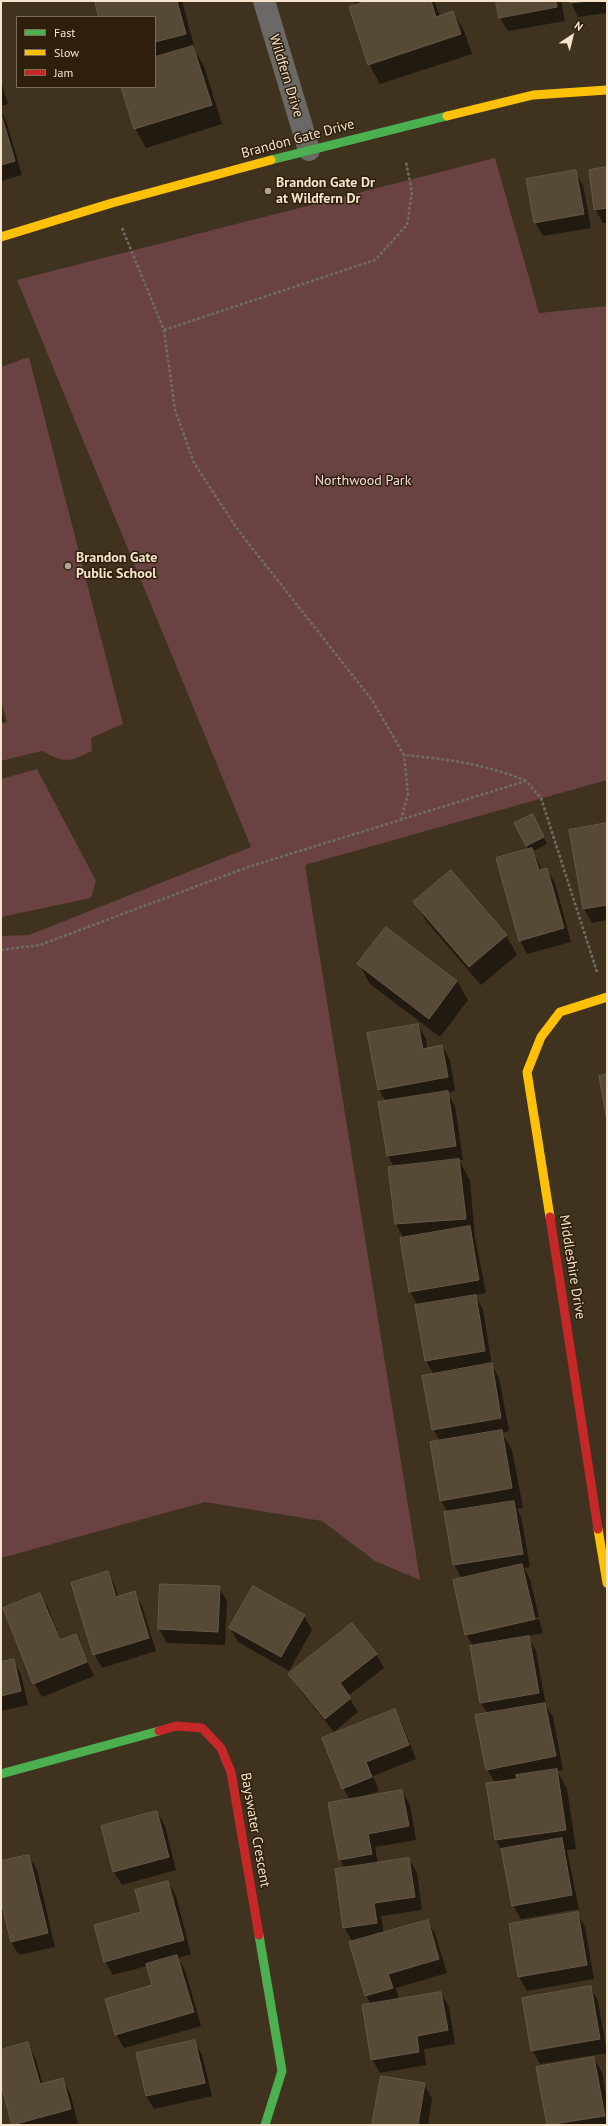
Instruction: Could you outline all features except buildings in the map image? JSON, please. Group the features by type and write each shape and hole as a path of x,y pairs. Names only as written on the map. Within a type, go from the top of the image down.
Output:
{"street":[{"name":"Wildfern Drive","path":"264,1 309,150"},
{"name":"Brandon Gate Drive","path":"1,237 112,204 309,150 533,95 607,90"},
{"name":"Middleshire Drive","path":"606,997 560,1012 541,1038 527,1072 607,1583"},
{"name":"Bayswater Crescent","path":"1,1774 176,1726 202,1728 221,1748 232,1772 282,2071 265,2125"}],"path":[{"path":"164,330 375,260 407,225 412,192 406,162"},
{"path":"112,204 164,330 175,410 194,463 238,530 372,700 404,755 408,794 401,820"},
{"path":"404,755 448,759 502,770 526,781 541,798 606,997"},
{"path":"1,950 40,944 248,867 526,781"}],"green space":[{"name":"Northwood Park","path":"495,158 539,313 607,306 607,780 305,865 420,1580 375,1561 322,1521 205,1502 1,1558 1,936 29,935 251,847 17,280"},
{"path":"29,357 123,724 91,738 92,751 77,758 67,760 57,758 42,751 1,761 1,724 7,722 1,700 1,367"},
{"path":"37,769 96,881 91,898 1,917 1,779"}],"traffic: fast":[{"path":"271,160 447,116"},
{"path":"1,1774 159,1731"},
{"path":"259,1935 282,2071 265,2125"}],"traffic: slow":[{"path":"447,116 533,95 607,90"},
{"path":"1,237 112,203 271,160"},
{"path":"550,1217 527,1072 541,1037 560,1012 607,997"},
{"path":"598,1529 607,1583"}],"traffic: jam":[{"path":"550,1217 598,1529"},
{"path":"159,1731 176,1726 202,1728 221,1748 231,1772 259,1935"}],"place":[{"name":"Brandon Gate Dr at Wildfern Dr","path":"268,191"},
{"name":"Brandon Gate Public School","path":"68,566"}]}
